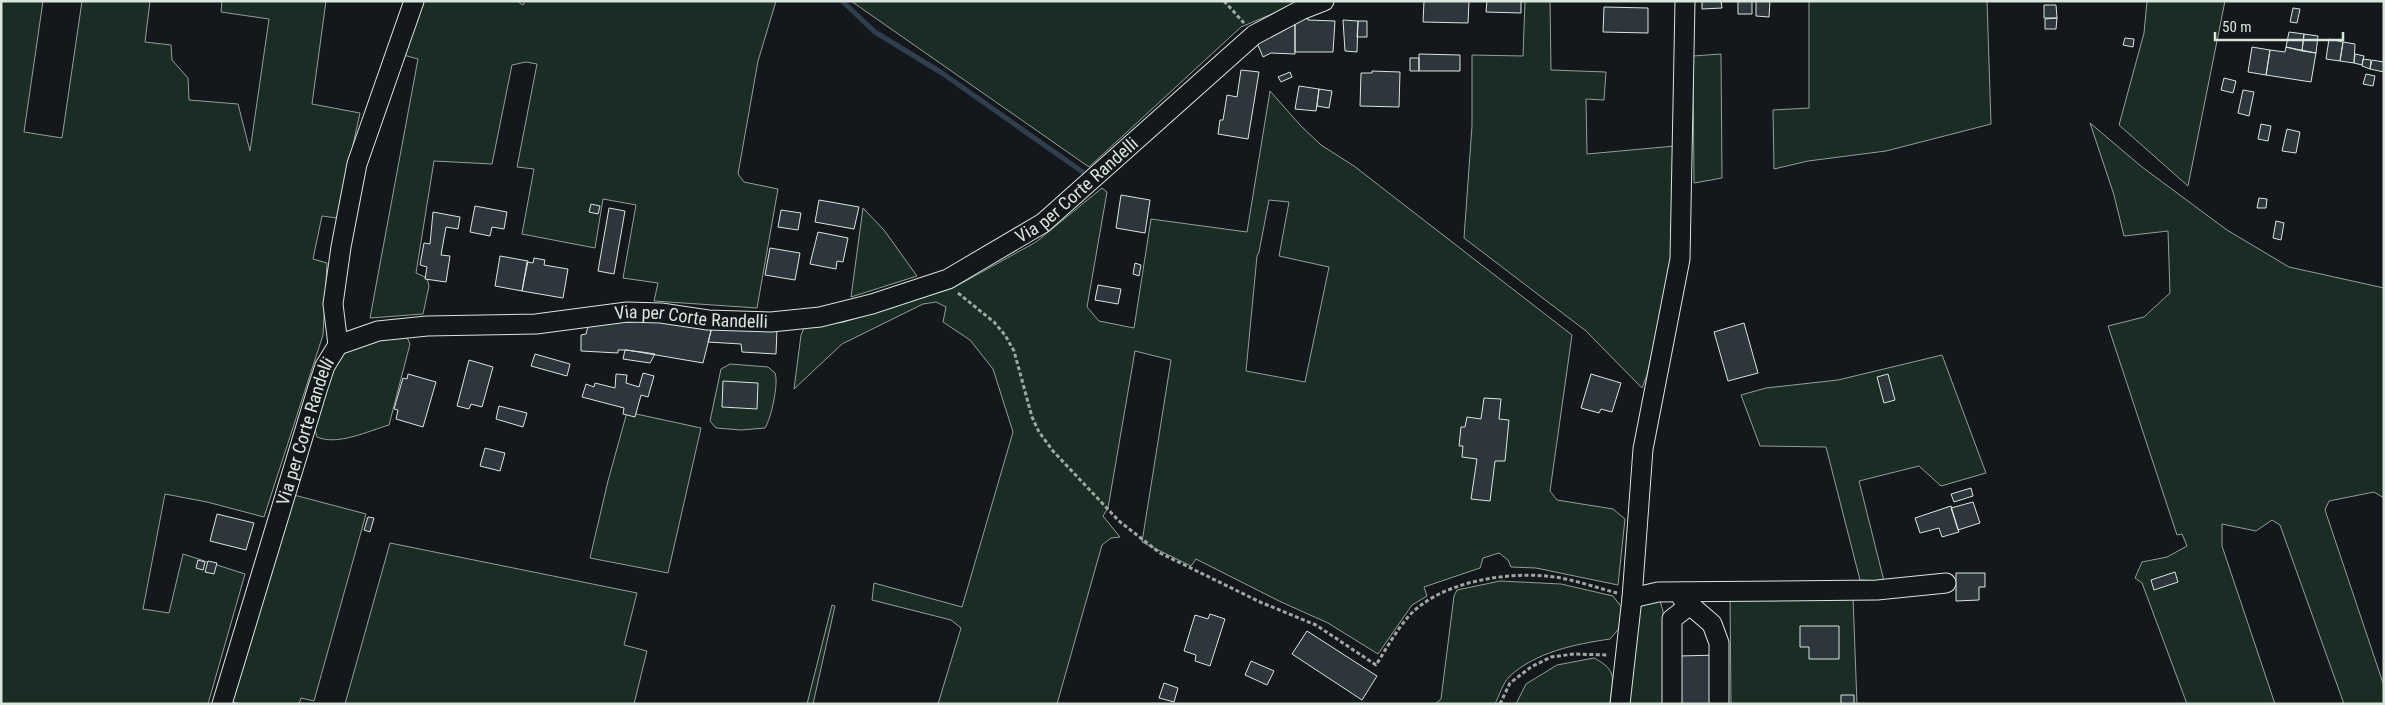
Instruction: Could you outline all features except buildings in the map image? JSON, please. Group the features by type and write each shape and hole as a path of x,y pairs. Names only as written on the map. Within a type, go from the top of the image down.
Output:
{"street":[{"path":"338,345 333,304 340,247 357,164 414,1"},
{"name":"Via per Corte Randelli","path":"222,704 318,387 325,366 338,345 361,335 396,328 536,324 626,312 661,313 708,320 739,322 771,322 820,317 872,304 948,279 1042,223 1254,35 1301,10 1324,1"},
{"path":"1620,704 1632,598 1643,449 1680,259 1685,1"},
{"path":"1632,598 1658,592 1686,598 1877,590 1946,583"},
{"path":"1672,704 1672,619 1686,598"},
{"path":"1686,598 1712,624 1719,643 1719,704"}],"path":[{"path":"1224,1 1254,35"},
{"path":"948,279 962,298 994,322 1005,335 1014,351 1032,417 1039,432 1053,451 1119,521 1160,553 1260,602 1316,626 1376,665 1408,617 1426,602 1462,584 1493,579 1546,576 1576,582 1632,598"},
{"path":"1500,704 1510,683 1551,657 1574,654 1626,655"}],"green space":[{"path":"1,1 43,1 24,132 62,138 82,1 150,1 145,42 171,45 172,60 188,78 189,100 238,104 250,151 269,19 221,12 222,1 326,1 312,104 360,113 337,218 322,216 313,259 327,263 323,335 264,517 207,502 165,494 143,609 169,613 183,554 245,574 208,704 1,704"},
{"path":"423,1 517,1 523,5 525,1 776,1 758,61 738,174 744,182 778,189 757,308 654,301 658,283 623,278 636,205 603,199 595,248 522,234 534,169 517,167 537,64 526,62 512,65 492,164 434,161 416,273 427,278 429,286 423,314 370,318 418,59 400,54"},
{"path":"851,1 1303,1 1241,27 1089,167"},
{"path":"1525,1 1550,1 1551,70 1606,72 1604,100 1586,99 1587,154 1675,146 1672,263 1647,375 1642,388 1586,331 1464,238 1472,126 1472,55 1523,56"},
{"path":"1809,1 1987,1 1991,124 1886,151 1808,161 1774,169 1773,110 1809,108"},
{"path":"2147,1 2225,1 2188,186 2119,125 2144,33"},
{"path":"1721,54 1722,178 1694,183 1693,56"},
{"path":"1270,91 1300,125 1321,145 1354,166 1572,335 1550,491 1557,500 1613,509 1625,519 1618,585 1536,568 1511,567 1508,560 1499,553 1483,558 1480,568 1424,587 1427,596 1412,605 1378,654 1328,623 1279,601 1196,559 1191,566 1142,542 1171,360 1135,351 1108,508 1103,516 1120,537 1111,538 1102,545 1057,704 938,704 961,628 951,620 872,600 874,583 962,607 1013,432 993,369 970,340 943,322 946,307 936,302 923,304 842,344 794,389 801,335 804,328 844,322 953,288 1036,242 1102,188 1107,192 1087,307 1099,321 1134,328 1151,219 1247,232","holes":["1269,200 1289,202 1279,256 1329,267 1305,382 1246,371 1257,256"]},
{"path":"2090,123 2142,167 2227,230 2289,267 2384,288 2384,498 2374,492 2329,501 2325,510 2384,686 2384,704 2344,704 2280,525 2272,520 2256,531 2222,524 2222,546 2275,704 2187,704 2142,583 2135,578 2142,562 2167,557 2187,546 2182,534 2177,535 2108,326 2144,317 2170,293 2168,231 2124,236 2114,195"},
{"path":"863,208 884,230 917,276 851,297"},
{"path":"406,335 410,344 389,425 343,439 334,440 317,437 313,422 340,353 362,342"},
{"path":"1942,355 1986,473 1941,486 1919,466 1859,481 1884,581 1860,580 1826,447 1760,446 1741,395 1766,388 1838,380"},
{"path":"730,364 768,367 775,373 774,401 765,428 741,430 716,428 710,421 721,369"},
{"path":"627,412 701,428 668,573 590,558"},
{"path":"294,495 366,514 314,701 301,698 299,704 240,704 233,702 233,694"},
{"path":"390,543 637,593 624,645 647,651 634,704 345,704"},
{"path":"1500,581 1561,584 1613,596 1623,609 1622,625 1610,639 1570,647 1543,655 1519,668 1503,686 1495,704 1435,704 1441,699 1454,596 1457,590"},
{"path":"1659,597 1663,611 1665,704 1625,704 1635,605"},
{"path":"1730,597 1853,597 1857,704 1731,704"},
{"path":"832,605 835,606 813,704 807,704"},
{"path":"1594,658 1611,672 1610,704 1516,704 1526,684 1557,665"}],"waterway":[{"path":"842,1 875,32 942,73 1084,173"}]}
